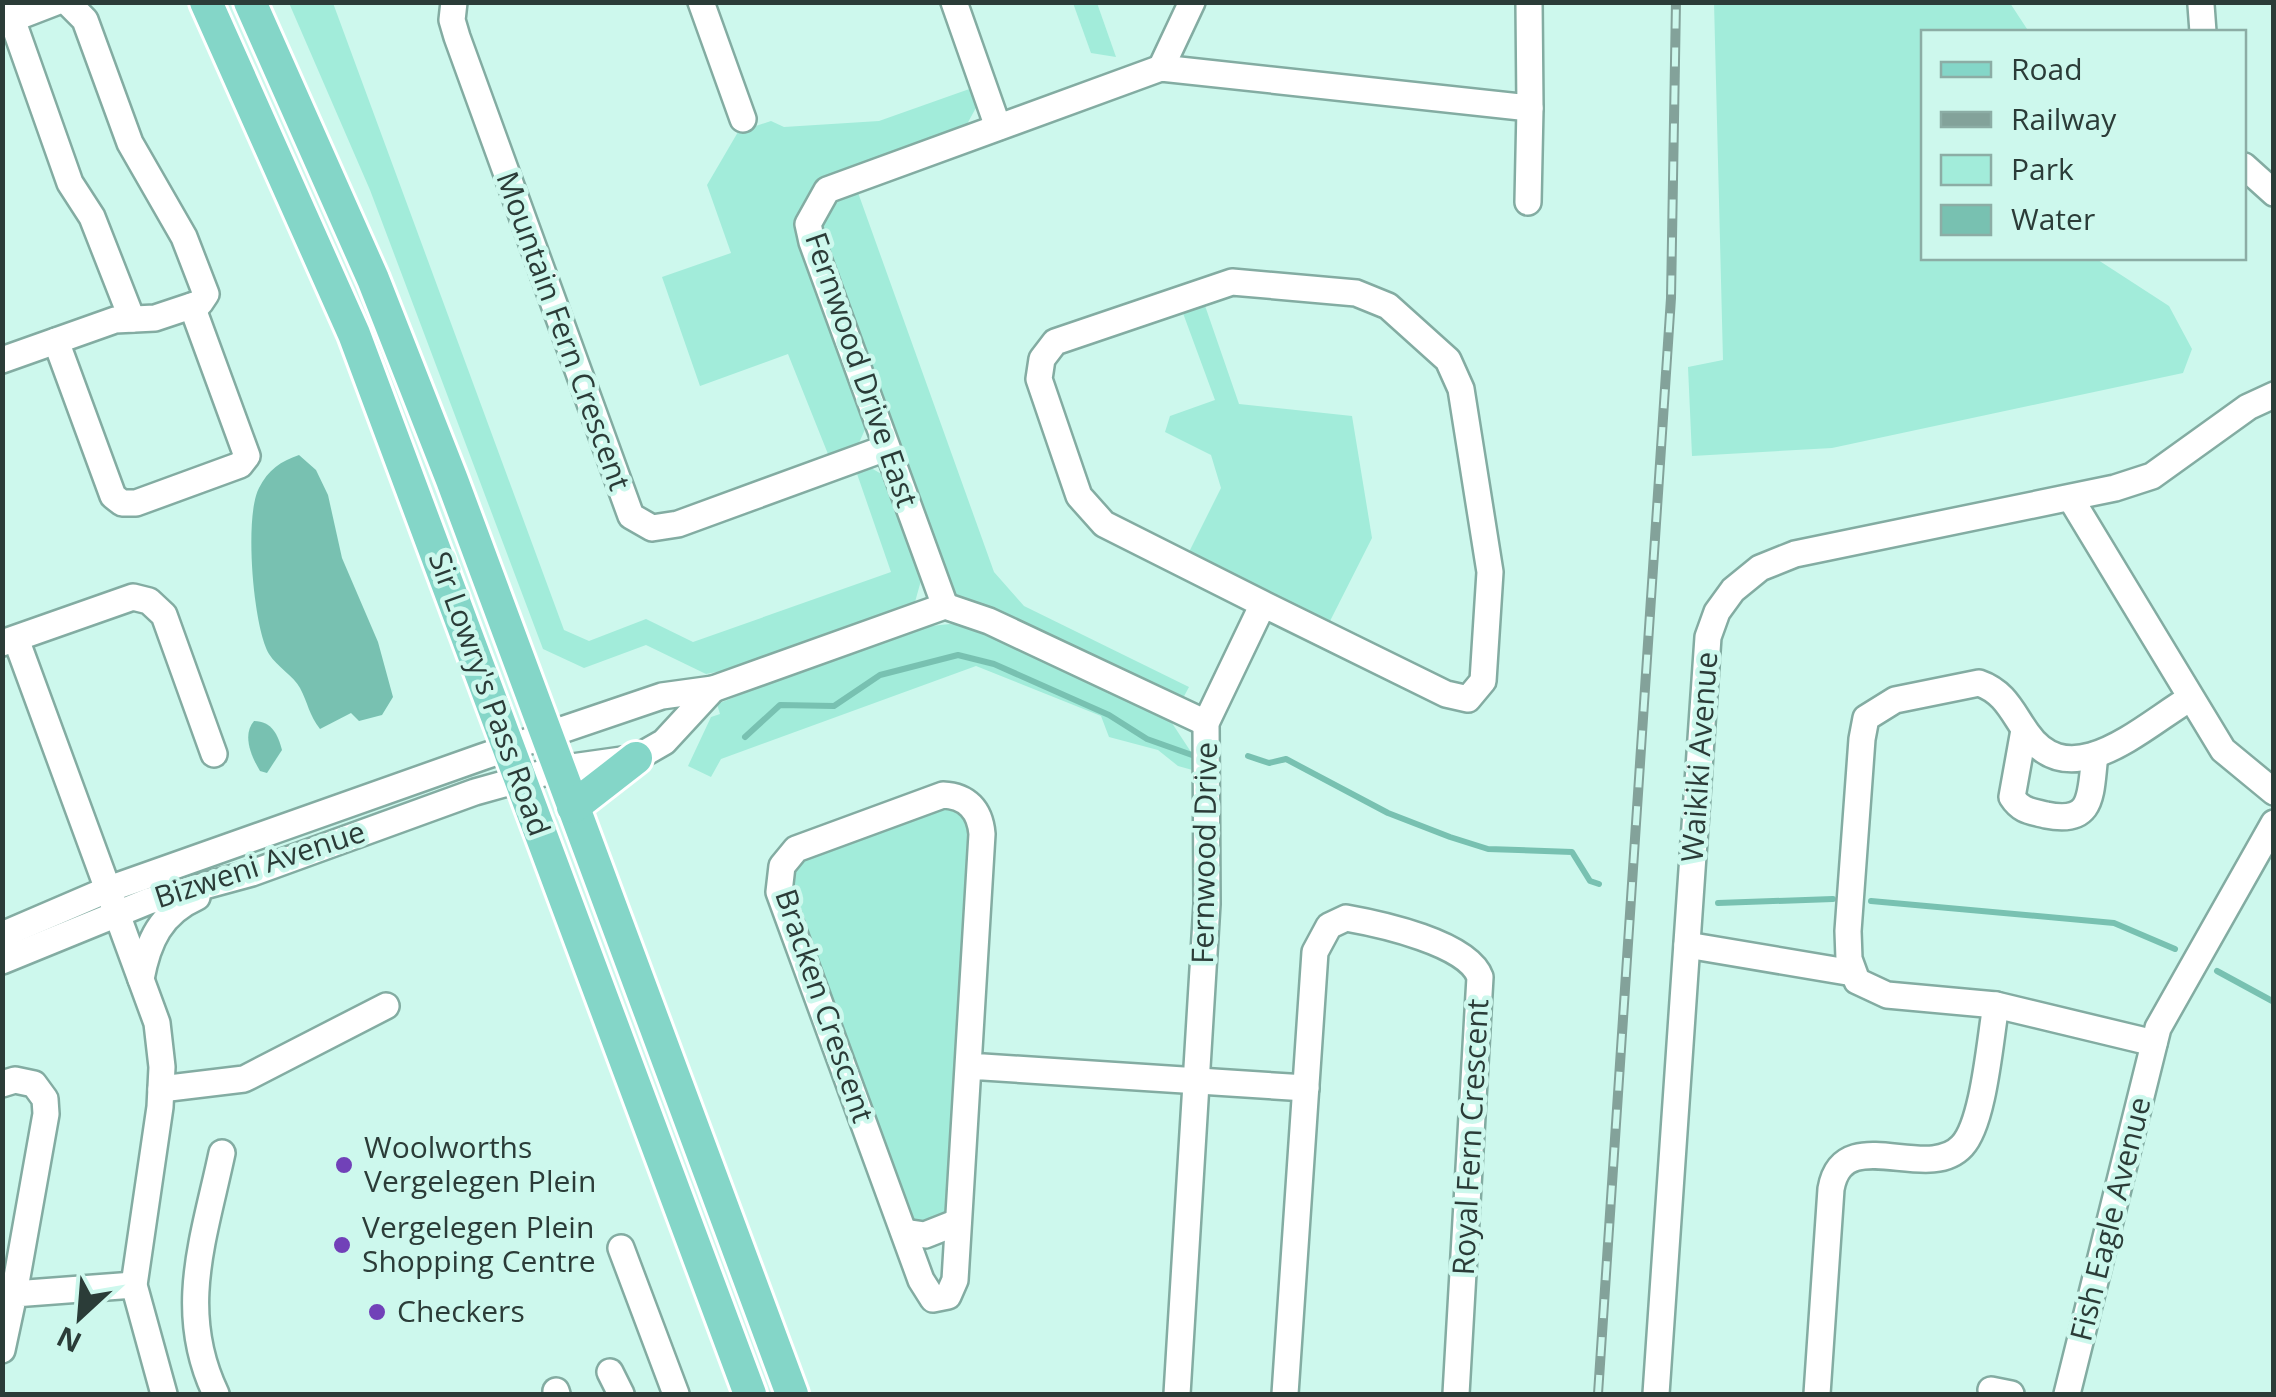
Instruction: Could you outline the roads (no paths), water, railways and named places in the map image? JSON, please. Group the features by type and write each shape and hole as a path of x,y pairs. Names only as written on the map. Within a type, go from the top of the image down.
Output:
{"main road":[{"name":"Sir Lowry's Pass Road","path":"206,2 354,334 750,1394"},
{"name":"Sir Lowry's Pass Road","path":"250,2 373,279 792,1394"},
{"path":"573,807 636,758"}],"street":[{"path":"56,2 7,15 70,183 92,217 132,319"},
{"path":"2,360 114,320 155,318 196,305 206,290 191,251 130,143 85,20 67,2"},
{"name":"Mountain Fern Crescent","path":"454,2 452,20 457,36 631,516 652,528 678,524 886,448"},
{"path":"701,2 743,119"},
{"path":"954,2 998,127"},
{"path":"1192,2 1161,68 1530,108"},
{"path":"1528,2 1528,202"},
{"path":"2198,3 2203,30"},
{"name":"Fernwood Drive East","path":"945,606 812,242 808,224 812,212 818,200 838,183 1161,68"},
{"path":"2246,168 2274,193"},
{"path":"1232,282 1373,297 1448,360 1461,389 1490,572 1483,681 1478,692 1468,699 1446,694 1263,604 1104,524 1086,509 1040,380 1042,359 1056,342 1232,282"},
{"path":"56,341 113,496 122,503 136,503 240,465 247,456 196,305"},
{"name":"Waikiki Avenue","path":"1656,1394 1708,638 1717,612 1746,576 1795,554 2071,499 2152,476 2248,407 2274,395"},
{"path":"2071,499 2223,750 2274,792"},
{"path":"164,1394 134,1284 161,1084 157,1022 9,641 133,596 150,601 164,615 214,754"},
{"path":"1206,723 1263,604"},
{"path":"515,763 546,735 662,696 713,689 945,606"},
{"name":"Fernwood Drive","path":"945,606 989,621 1206,723 1208,904 1177,1394"},
{"path":"2154,1043 1996,1005 1870,990 1853,972 1848,931 1866,718 1896,700 1979,683 1994,688 2007,702 2039,749 2058,760 2079,762 2189,698"},
{"path":"515,763 558,769 636,758 664,742 713,689"},
{"path":"2024,730 2012,797 2022,810 2065,818 2082,811 2089,800 2094,755"},
{"name":"Bizweni Avenue","path":"2,962 113,901 252,873 515,763"},
{"name":"Bizweni Avenue","path":"2,935 113,901 515,763"},
{"name":"Bracken Crescent","path":"943,796 955,796 976,811 982,834 968,1066 953,1290 943,1299 926,1294 779,892 782,866 796,849 943,796"},
{"name":"Fish Eagle Avenue","path":"2068,1394 2158,1028 2274,823"},
{"path":"140,981 152,938 168,914 252,873"},
{"name":"Royal Fern Crescent","path":"1285,1394 1315,952 1329,926 1346,918 1450,948 1476,968 1481,991 1456,1394"},
{"path":"1687,946 1853,972"},
{"path":"161,1084 244,1079 384,1000"},
{"path":"1816,1394 1831,1189 1836,1173 1847,1161 1862,1155 1935,1160 1960,1149 1973,1125 1996,1005"},
{"path":"968,1066 1306,1088"},
{"path":"2,1084 15,1080 34,1084 45,1100 46,1114 2,1350"},
{"path":"216,1394 198,1344 192,1310 222,1153"},
{"path":"904,1232 925,1235 958,1222"},
{"path":"622,1248 676,1394"},
{"path":"14,1294 134,1284"}],"water":[{"path":"299,455 316,470 328,495 342,558 378,642 393,697 382,715 359,721 351,713 320,729 297,684 269,654 259,621 252,571 252,522 259,488 276,467"},
{"path":"254,721 273,730 282,750 267,773 260,771 249,746"}],"waterway":[{"path":"745,737 780,705 834,706 880,675 958,655 994,664 1109,715 1147,739 1192,755"},
{"path":"1248,756 1269,763 1286,759 1388,813 1488,849 1572,852 1590,881 1599,884"},
{"path":"1718,903 1833,899"},
{"path":"1871,901 2114,923 2175,949"},
{"path":"2217,971 2274,1002"}],"railway":[{"path":"1598,1394 1671,298 1676,2"}],"place":[{"name":"Woolworths Vergelegen Plein","path":"344,1165"},
{"name":"Vergelegen Plein Shopping Centre","path":"342,1245"},
{"name":"Checkers","path":"377,1312"}]}
